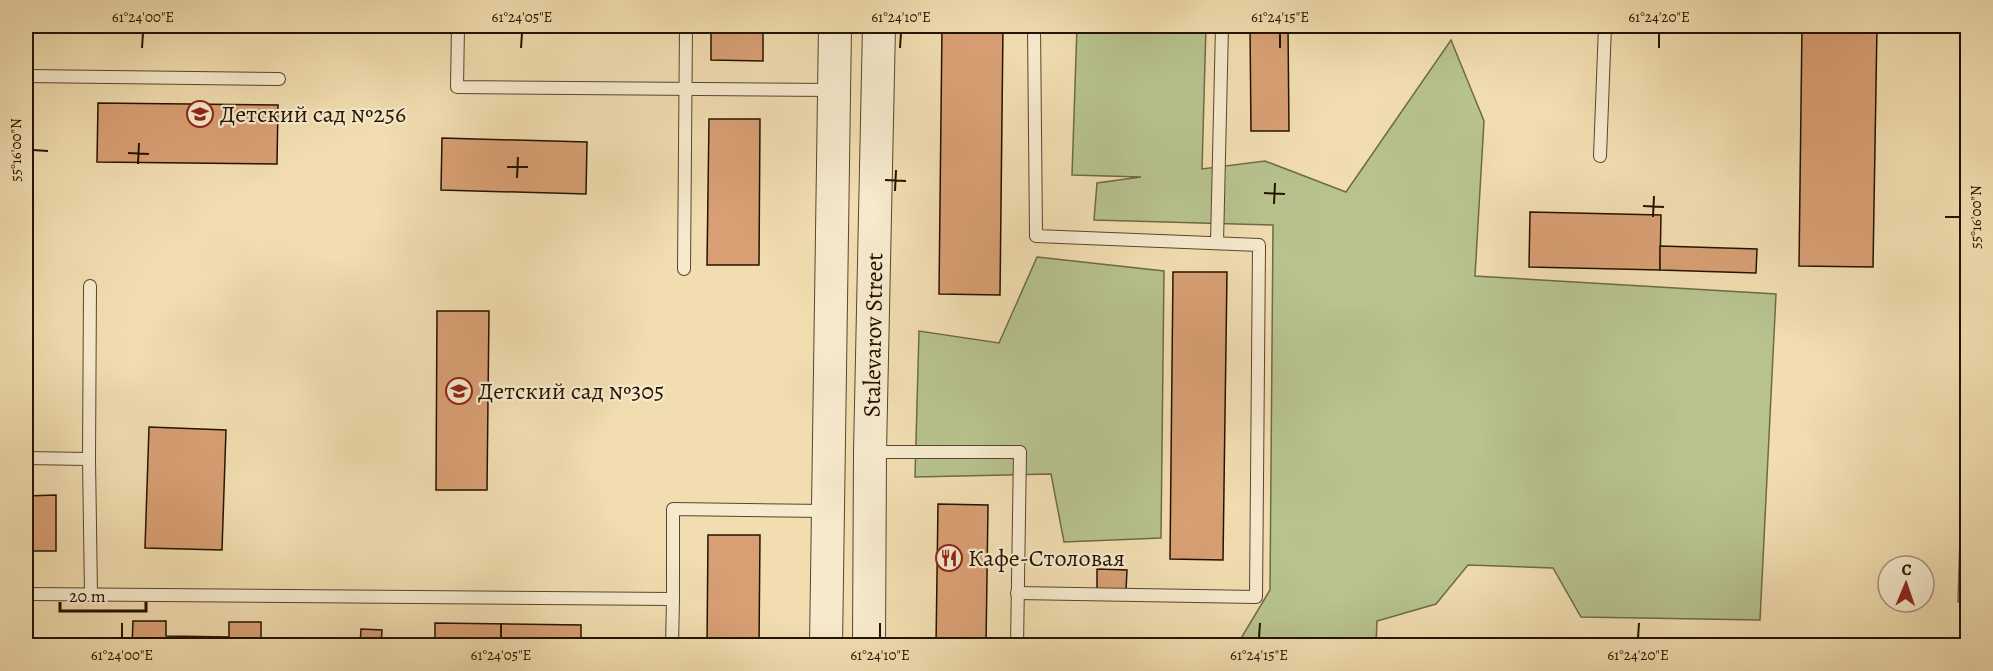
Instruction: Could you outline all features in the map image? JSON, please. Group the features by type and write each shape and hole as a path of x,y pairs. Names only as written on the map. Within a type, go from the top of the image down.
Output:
{"street":[{"name":"Stalevarov Street","path":"826,645 835,26"},
{"name":"Stalevarov Street","path":"869,645 870,452 879,26"}],"lane":[{"path":"458,26 458,87 834,90"},
{"path":"684,269 686,26"},
{"path":"1017,593 1256,597 1259,245 1036,236 1034,26"},
{"path":"1218,243 1222,26"},
{"path":"1600,156 1605,26"},
{"path":"26,76 279,79"},
{"path":"90,286 91,595"},
{"path":"870,452 1020,452 1017,645"},
{"path":"26,458 89,459"},
{"path":"672,645 673,509 828,511"},
{"path":"26,594 673,599"}],"green space":[{"path":"1077,26 1206,26 1202,169 1265,161 1346,192 1451,40 1484,121 1475,276 1776,294 1760,620 1581,617 1553,568 1468,565 1436,604 1377,621 1376,645 1237,645 1270,590 1273,225 1094,220 1097,183 1141,177 1072,175"},
{"path":"1037,257 1164,271 1161,538 1064,542 1051,474 915,477 919,331 999,343"},
{"path":"1967,318 1968,602 1958,602"}],"building":[{"path":"711,26 763,26 763,61 711,60"},
{"path":"942,26 1003,26 1000,295 939,294"},
{"path":"1250,26 1288,26 1289,131 1251,131"},
{"path":"1802,26 1877,26 1873,267 1799,266"},
{"path":"98,103 278,105 277,164 97,162"},
{"path":"709,119 760,119 759,265 707,265"},
{"path":"442,138 587,142 586,194 441,190"},
{"path":"1530,212 1661,215 1660,270 1529,267"},
{"path":"1660,246 1757,249 1756,273 1660,270"},
{"path":"1173,272 1227,272 1223,560 1170,559"},
{"path":"437,311 489,311 487,490 436,490"},
{"path":"149,427 226,430 222,550 145,548"},
{"path":"56,495 56,551 26,551 26,496"},
{"path":"938,504 988,505 986,646 936,646"},
{"path":"708,535 760,535 759,646 707,646"},
{"path":"1097,569 1127,570 1126,590 1097,589"},
{"path":"133,621 166,621 166,636 229,637 229,622 261,622 261,646 132,646"},
{"path":"435,623 581,625 581,646 435,646"},
{"path":"361,629 382,630 381,646 360,646"}],"place":[{"name":"Детский сад №256","path":"200,114"},
{"name":"Детский сад №305","path":"459,391"},
{"name":"Кафе-Столовая","path":"949,558"}]}
